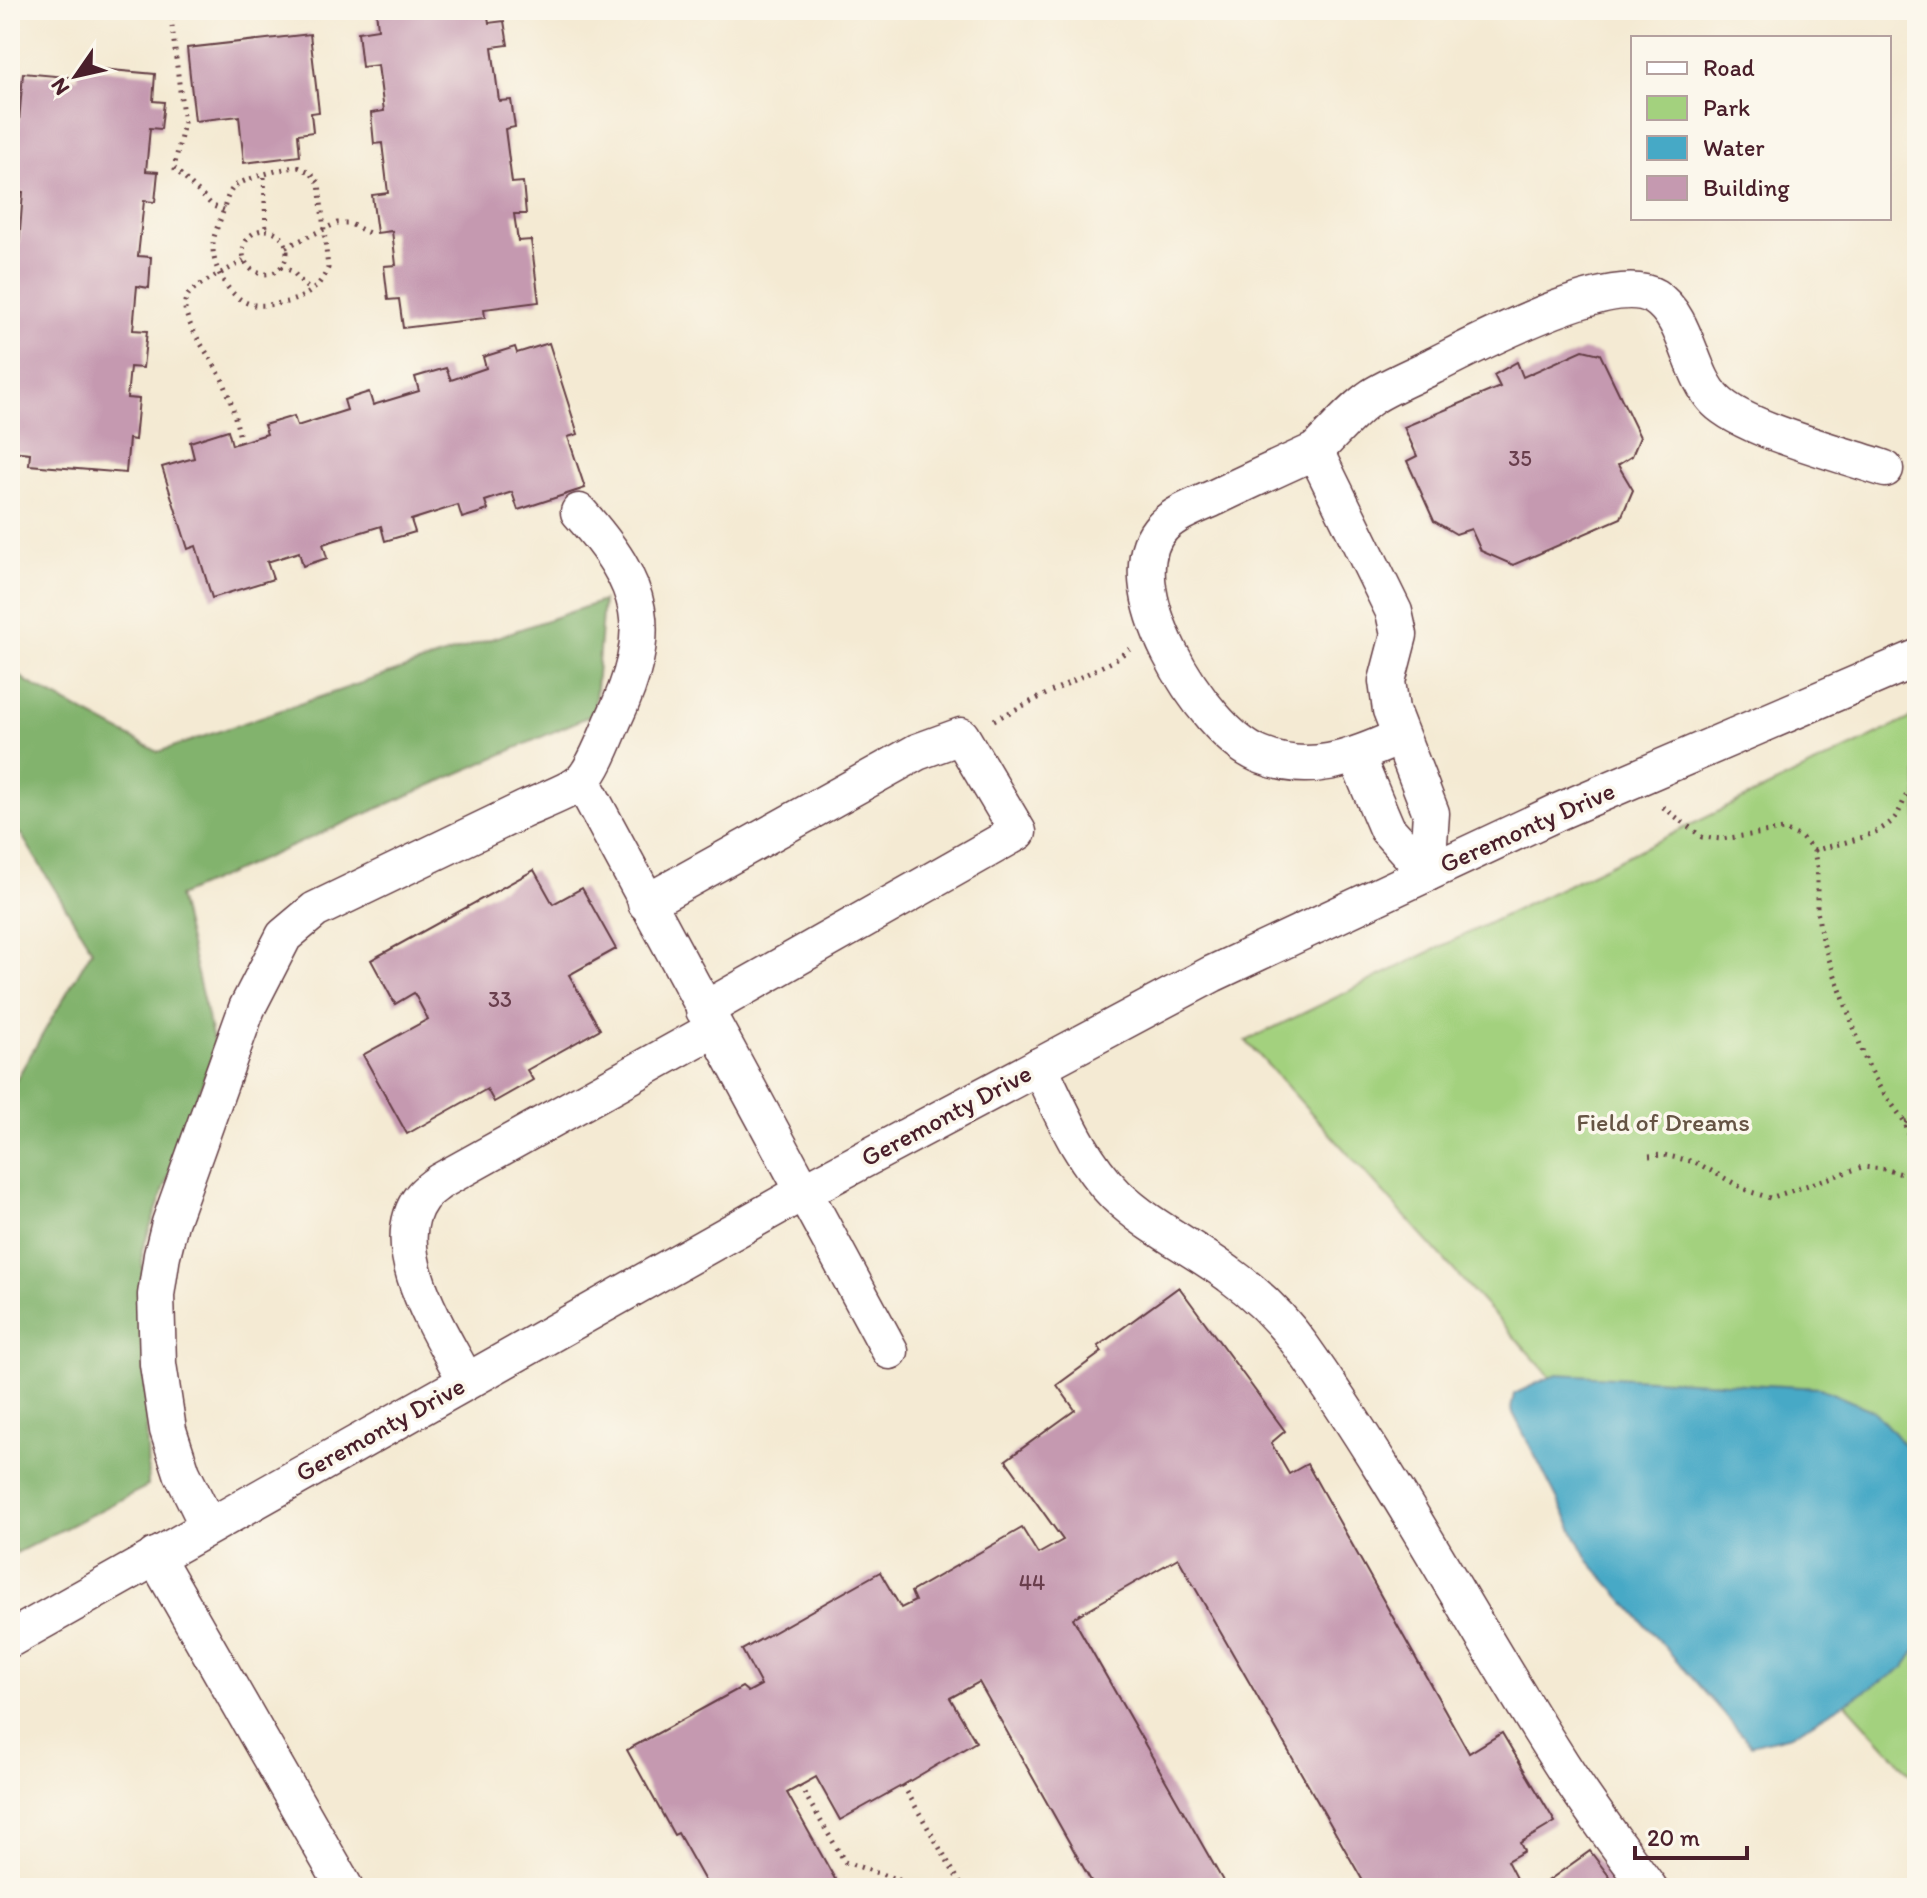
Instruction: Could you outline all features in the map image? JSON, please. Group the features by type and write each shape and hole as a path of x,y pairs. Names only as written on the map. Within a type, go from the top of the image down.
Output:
{"street":[{"path":"1400,737 1356,756 1320,765 1259,755 1231,738 1205,710 1174,659 1151,608 1145,574 1150,546 1163,526 1186,511 1315,451 1372,397 1512,326 1580,301 1626,292 1654,297 1673,317 1699,378 1717,402 1744,421 1885,469"},
{"path":"1315,451 1394,612 1399,635 1387,681 1391,710 1431,813 1427,873"},
{"path":"208,1526 182,1473 168,1430 158,1364 156,1295 170,1223 247,1008 284,936 315,910 582,781 629,687 638,652 639,622 624,570 608,544 579,512"},
{"name":"Geremonty Drive","path":"10,1639 803,1192 1212,974 1575,804 1917,658"},
{"path":"466,1381 416,1283 409,1241 412,1215 421,1197 439,1182 1018,832 961,736 917,752 646,903"},
{"path":"1356,756 1387,829 1427,873"},
{"path":"582,781 890,1351"},
{"path":"1039,1066 1069,1130 1114,1193 1142,1218 1230,1274 1268,1306 1301,1346 1418,1524 1555,1755 1649,1888"},
{"path":"155,1556 345,1888"}],"path":[{"path":"170,10 184,123 174,168 213,206 224,210"},
{"path":"298,167 310,172 319,183 322,196 320,215 328,268 323,280 311,292 291,301 268,305 249,304 235,295 216,266 213,246 224,210 234,187 242,182 284,168 298,167"},
{"path":"264,177 266,230"},
{"path":"286,247 337,223 348,223 369,233"},
{"path":"266,230 279,235 286,247 281,267 268,274 254,271 245,260 247,239 258,231 266,230"},
{"path":"241,442 223,382 187,315 184,303 198,285 245,260"},
{"path":"281,267 292,271 311,292"},
{"path":"961,736 1113,661"},
{"path":"1814,851 1868,834 1893,821 1904,797 1917,780"},
{"path":"1649,1156 1664,1155 1695,1162 1748,1191 1770,1198 1862,1167 1884,1169 1916,1178 1913,1148 1905,1122 1880,1088 1836,984 1819,925 1814,851 1801,837 1784,830 1722,839 1702,837 1659,804"},
{"path":"1905,1122 1917,1119"},
{"path":"903,1785 963,1888"},
{"path":"800,1786 845,1862 923,1888"}],"green space":[{"path":"603,601 594,714 178,896 215,1048 142,1250 148,1486 16,1553 10,1536 10,1090 92,950 21,834 10,836 10,667 27,682 158,752"},
{"name":"Field of Dreams","path":"1917,715 1917,1773 1913,1777 1246,1041"}],"water":[{"path":"1557,1374 1820,1388 1874,1411 1917,1459 1917,1649 1904,1668 1791,1735 1751,1745 1589,1561 1511,1409 1514,1394"}],"building":[{"path":"376,10 487,10 489,23 504,21 508,45 492,47 499,101 511,100 515,127 505,129 512,183 523,182 526,214 514,214 518,241 531,240 539,302 484,309 485,318 403,328 399,299 388,300 384,266 396,265 392,231 377,233 372,195 388,193 382,143 374,144 371,113 384,111 378,65 362,67 358,32 378,29"},
{"path":"310,34 319,112 311,113 313,132 298,134 300,156 244,163 239,116 195,121 187,48"},
{"path":"78,67 155,74 153,101 164,102 161,129 150,128 146,171 158,172 155,202 144,201 138,256 151,257 149,288 137,286 133,330 147,331 143,368 130,367 127,398 139,399 135,440 129,439 126,473 29,465 30,453 10,451 10,320 14,275 10,275 10,243 19,244 23,192 14,192 16,158 10,157 10,134 18,134 23,73 77,78"},
{"path":"549,343 578,434 568,437 585,488 518,510 512,492 485,501 488,510 462,518 458,505 411,520 415,532 385,541 381,526 323,544 327,558 303,566 299,552 267,562 273,579 212,598 196,546 188,549 162,467 194,458 190,442 228,430 232,445 267,434 264,425 294,416 297,426 347,410 344,400 369,392 373,405 419,391 415,377 446,368 451,380 486,368 483,357 515,347 517,353"},
{"path":"1583,350 1600,354 1640,437 1632,456 1618,465 1633,490 1621,518 1513,565 1481,551 1471,529 1456,534 1434,521 1407,461 1417,456 1404,427 1500,387 1494,375 1517,362 1523,377"},
{"path":"534,870 553,904 582,888 616,949 569,975 600,1029 527,1070 533,1080 494,1102 487,1089 407,1134 363,1055 428,1019 414,993 395,1004 371,960"},
{"path":"1179,1287 1285,1431 1271,1443 1289,1474 1307,1464 1469,1753 1502,1733 1555,1822 1520,1843 1524,1851 1507,1861 1521,1888 1367,1888 1178,1558 1073,1618 1227,1888 1095,1888 979,1682 950,1698 976,1742 903,1785 840,1820 816,1777 787,1793 840,1888 709,1888 678,1833 674,1835 627,1750 742,1687 748,1692 761,1685 742,1650 880,1572 901,1608 915,1601 911,1592 1022,1528 1038,1554 1063,1540 1006,1460 1075,1410 1057,1385 1102,1352 1098,1346"},
{"path":"1590,1851 1618,1888 1538,1888"}]}
